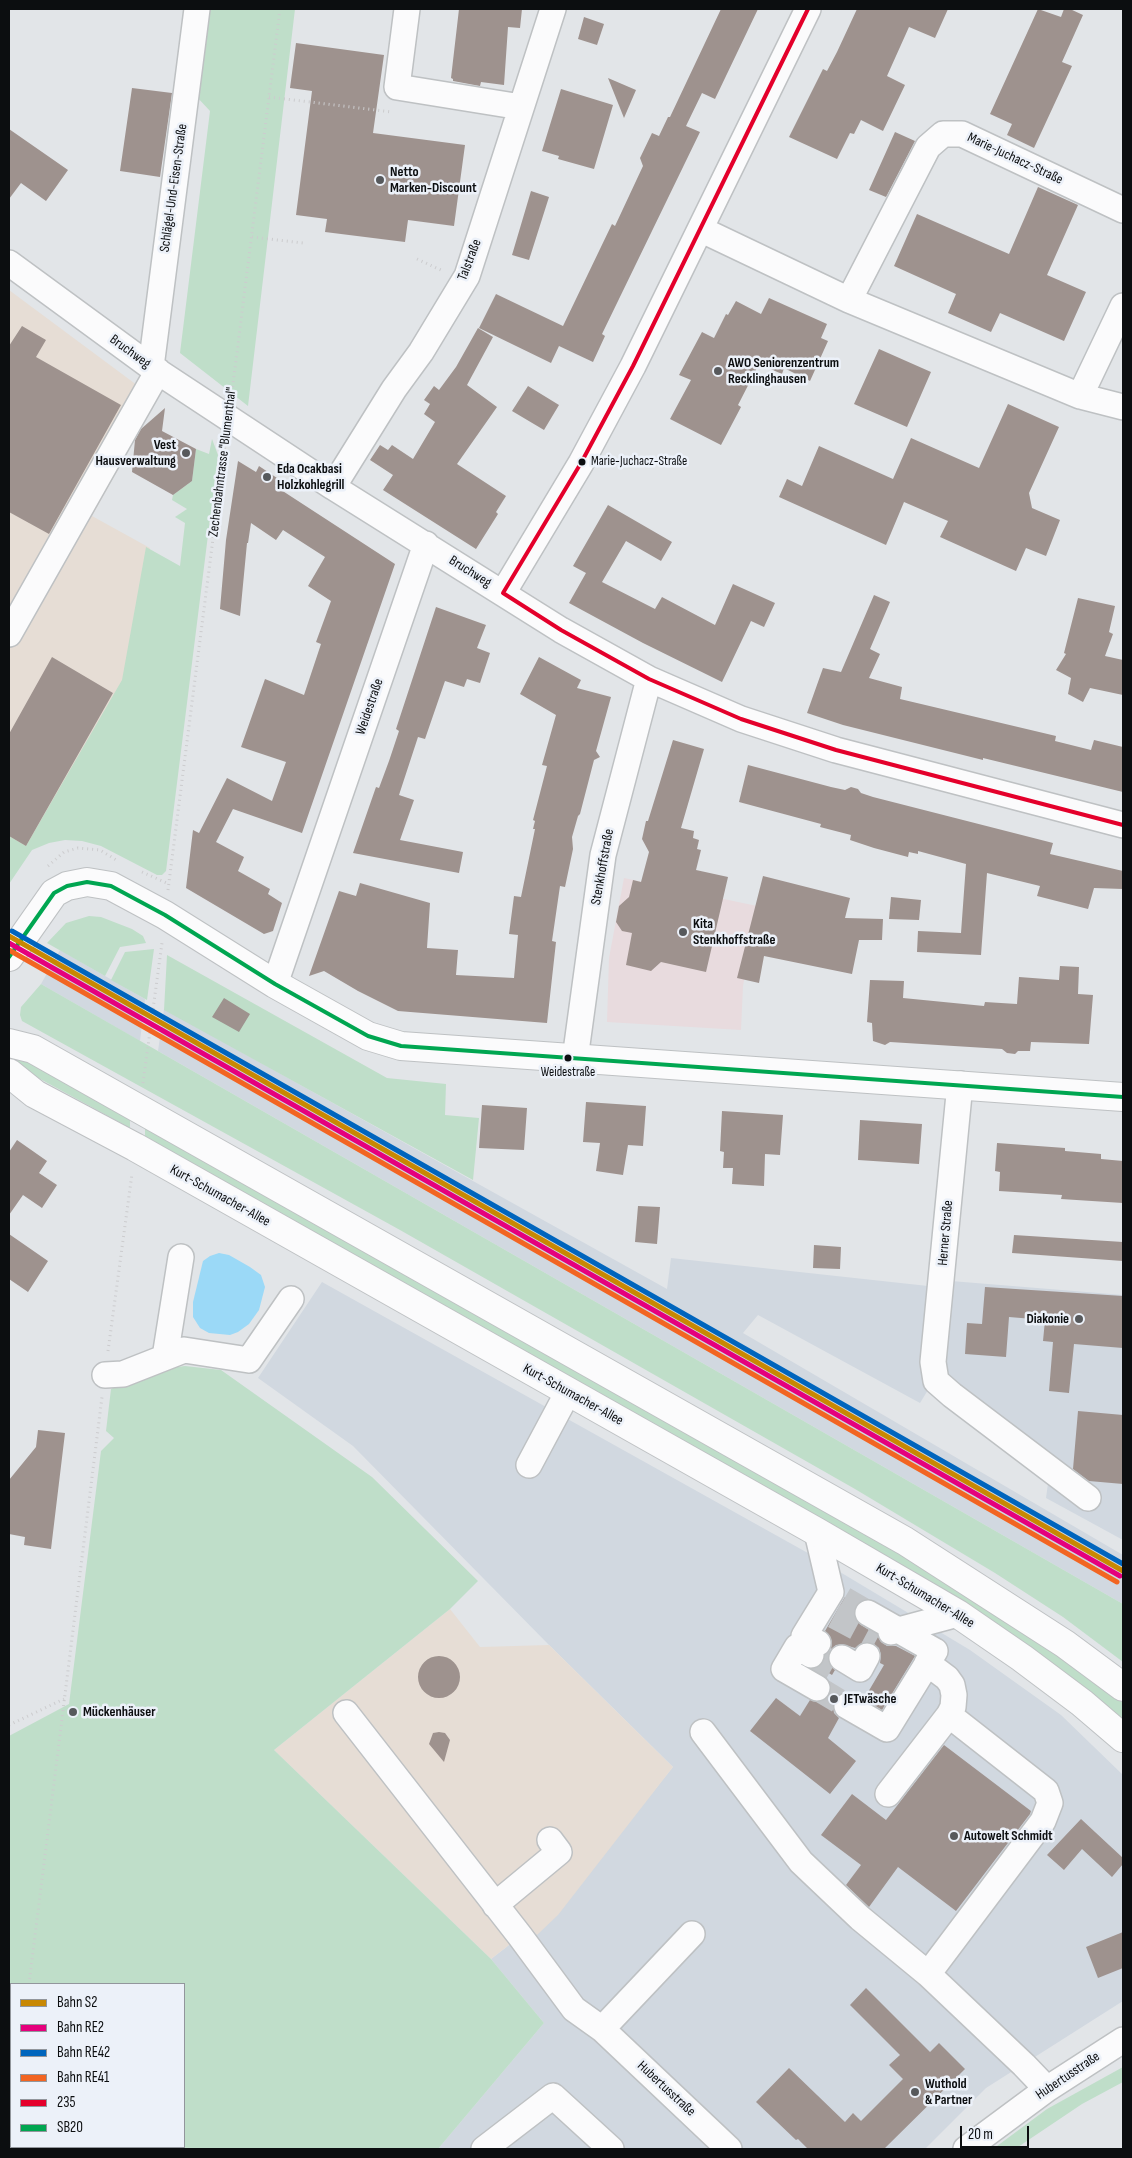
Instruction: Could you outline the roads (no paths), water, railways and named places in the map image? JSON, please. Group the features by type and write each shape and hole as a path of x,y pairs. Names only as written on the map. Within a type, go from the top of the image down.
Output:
{"main road":[{"path":"9,956 54,893 67,886 87,882 111,886 164,915 275,984 368,1036 401,1046 1123,1097"},
{"path":"9,1042 33,1049 905,1541 1065,1644 1123,1687"},
{"name":"Kurt-Schumacher-Allee","path":"9,1073 35,1094 136,1148 817,1532 958,1614 1022,1658 1082,1703 1123,1738"}],"street":[{"name":"Schlägel-Und-Eisen-Straße","path":"154,369 197,9"},
{"path":"407,9 397,87 521,106"},
{"name":"Talstraße","path":"333,486 394,389 421,352 467,276 553,9"},
{"path":"503,593 581,463 634,366 702,230 808,9"},
{"name":"Marie-Juchacz-Straße","path":"849,300 928,146 944,134 962,134 1123,210"},
{"path":"702,230 849,300 1080,396 1123,407"},
{"name":"Bruchweg","path":"9,263 154,369 229,416 333,486 561,630 650,679 741,719 836,750 1123,825"},
{"path":"1080,396 1123,306"},
{"path":"9,634 154,369"},
{"name":"Weidestraße","path":"275,984 426,544"},
{"name":"Stenkhoffstraße","path":"575,1059 603,855 650,679"},
{"name":"Herner Straße","path":"960,1084 933,1362 936,1381 1088,1498"},
{"path":"165,1357 181,1257"},
{"path":"105,1375 123,1374 184,1350 249,1360 290,1299"},
{"path":"529,1465 568,1392"},
{"path":"817,1532 825,1620 797,1648 784,1669 817,1688"},
{"path":"847,1706 887,1730 935,1651 892,1632 868,1613"},
{"path":"892,1632 958,1614"},
{"path":"888,1794 949,1715 953,1707 954,1695 952,1686 947,1678 927,1663"},
{"name":"Hubertusstraße","path":"346,1713 574,2008 602,2029 729,2149"},
{"path":"928,1974 1043,1821 1050,1804 1046,1790 949,1715"},
{"path":"702,1732 801,1862 860,1918 928,1974 1024,2065 1046,2089"},
{"path":"495,1905 559,1852 550,1840"},
{"path":"602,2029 692,1934"},
{"name":"Hubertusstraße","path":"966,2149 1046,2089 1123,2040"},
{"path":"484,2149 553,2096 611,2149"}],"water":[{"path":"219,1253 229,1255 261,1275 265,1287 259,1310 249,1324 230,1335 209,1333 200,1328 193,1317 193,1302 203,1261"}],"tunnel":[{"path":"844,1599 868,1613"},
{"path":"834,1616 877,1639"},
{"path":"811,1655 835,1669"},
{"path":"817,1688 847,1706"}],"rail line":[{"name":"RE42","path":"12,931 1123,1564"},
{"name":"S2","path":"9,936 1123,1571"},
{"name":"RE2","path":"9,943 1120,1576"},
{"name":"RE41","path":"9,950 1117,1582"}],"place":[{"name":"Netto Marken-Discount","path":"380,180"},
{"name":"AWO Seniorenzentrum Recklinghausen","path":"718,371"},
{"name":"Vest Hausverwaltung","path":"186,453"},
{"name":"Marie-Juchacz-Straße","path":"582,462"},
{"name":"Eda Ocakbasi Holzkohlegrill","path":"267,477"},
{"name":"Kita Stenkhoffstraße","path":"683,932"},
{"name":"Weidestraße","path":"568,1058"},
{"name":"Diakonie","path":"1079,1319"},
{"name":"JETwäsche","path":"834,1699"},
{"name":"Mückenhäuser","path":"73,1712"},
{"name":"Autowelt Schmidt","path":"954,1836"},
{"name":"Wuthold & Partner","path":"915,2092"}]}
